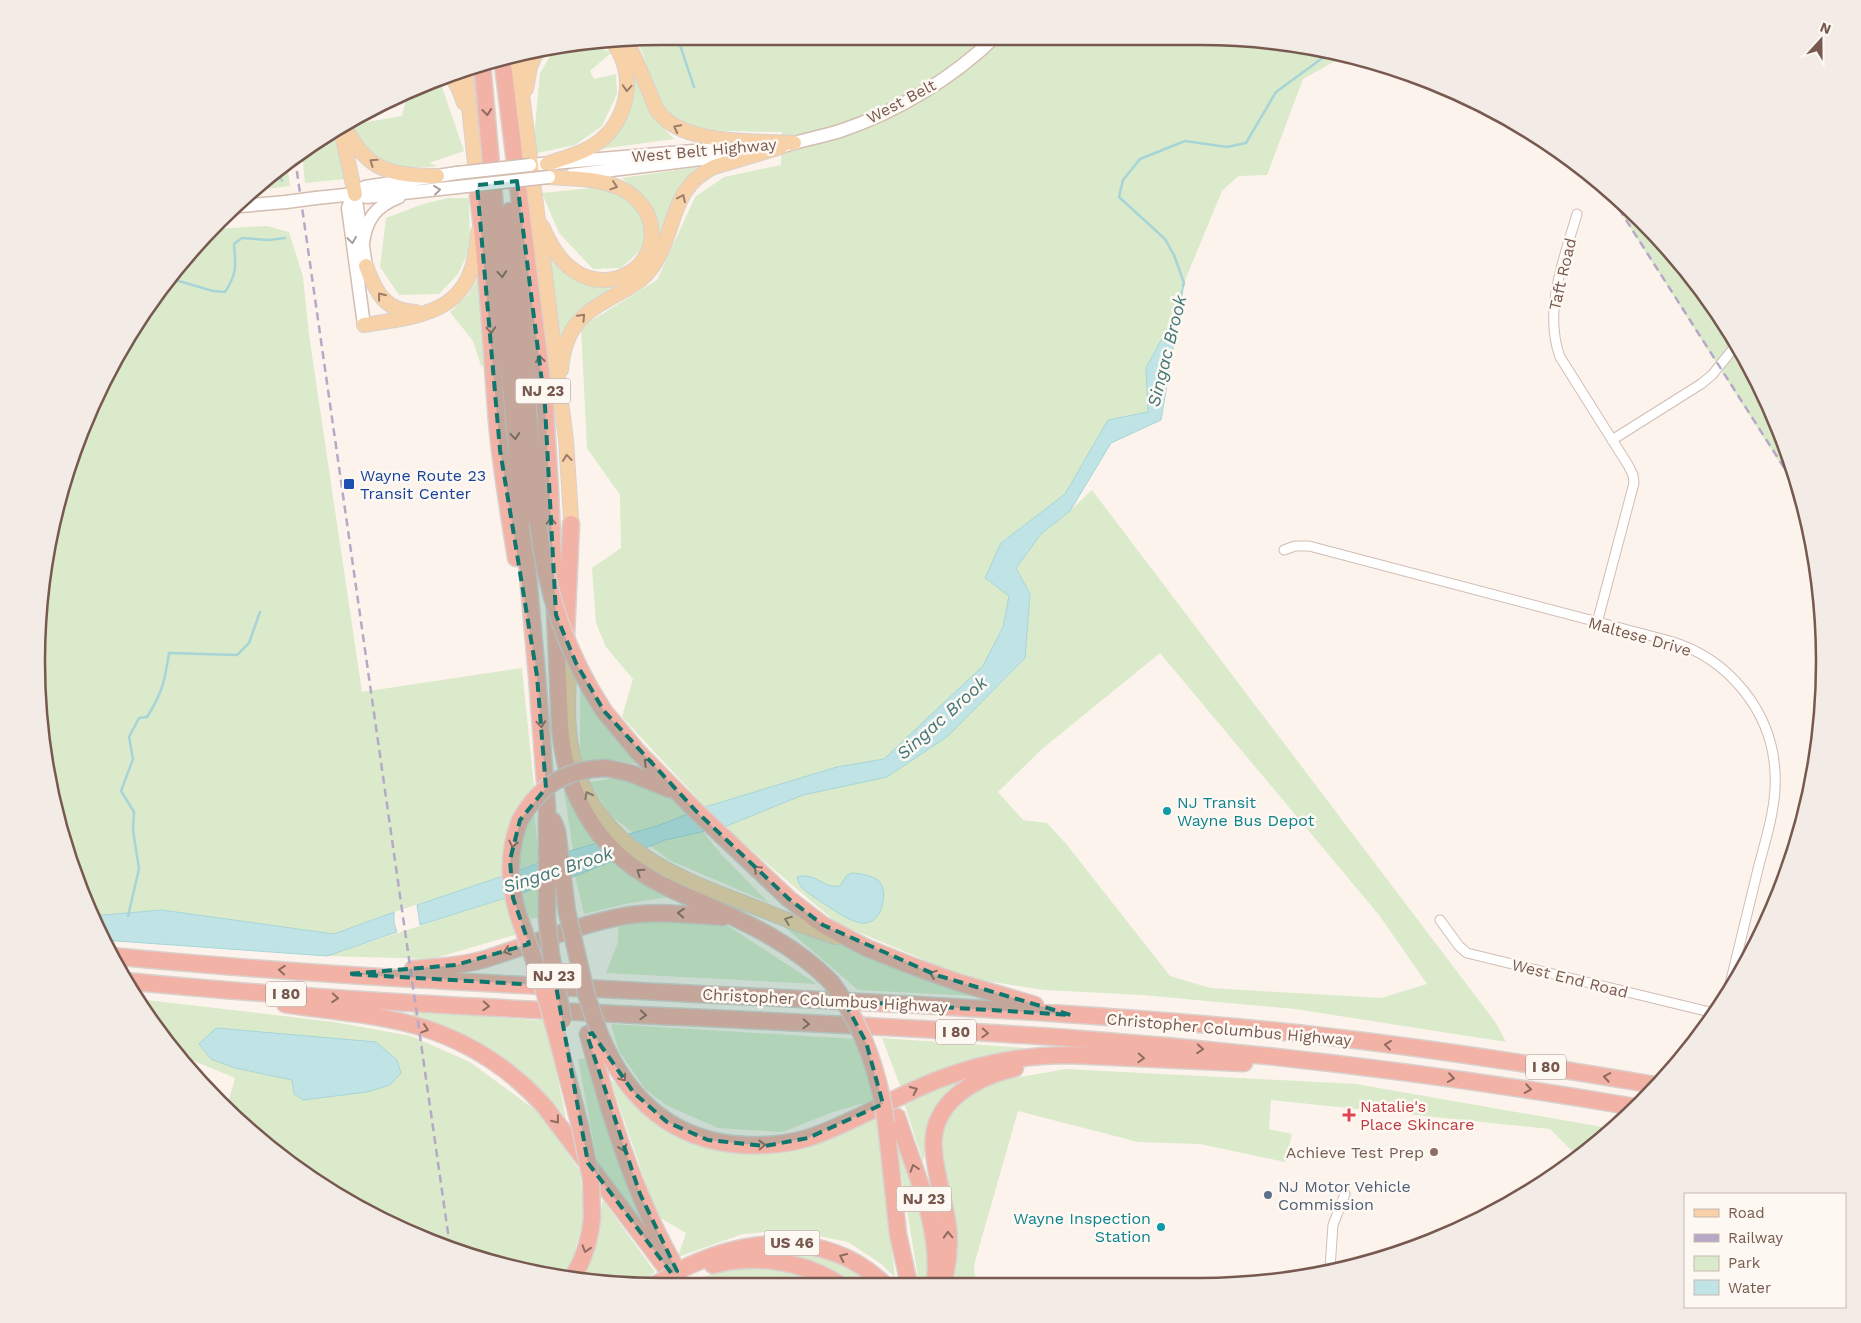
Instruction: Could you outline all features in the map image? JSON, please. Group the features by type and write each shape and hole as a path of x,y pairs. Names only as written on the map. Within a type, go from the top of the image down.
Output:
{"highway":[{"name":"NJ 23","path":"503,66 536,323 545,415 560,728 563,754 572,788 585,814 610,837 622,859 661,884 767,934 794,951 811,963 830,982 856,1015 870,1038 882,1068 891,1120 933,1229 936,1254 935,1278"},
{"path":"496,68 544,569 556,615 576,663 604,712 638,752 696,811 804,912 840,935 867,948 957,982 1071,1014"},
{"name":"NJ 23","path":"483,72 537,676 547,808 557,831 546,889 550,954 561,1033 591,1179 592,1218 590,1237 584,1257 576,1272"},
{"path":"478,195 484,241 503,476 522,598 537,676"},
{"path":"560,728 571,524"},
{"path":"561,1033 513,898 510,869 512,847 520,820 535,798 557,780 581,771 606,768 618,770 641,776 682,796"},
{"path":"553,850 564,889 571,959 594,1035 610,1108 655,1231 687,1275"},
{"path":"348,974 470,963 589,924 624,916 668,912 730,917"},
{"name":"Christopher Columbus Highway","path":"121,957 348,974 1071,1014 1202,1024 1376,1043 1501,1060 1648,1084"},
{"name":"Christopher Columbus Highway","path":"135,982 366,1000 1054,1037 1190,1048 1316,1061 1480,1082 1626,1106"},
{"path":"164,985 405,1023 433,1031 472,1049 498,1065 515,1078 545,1107 667,1269 687,1275 732,1261 770,1261 810,1270 827,1278"},
{"path":"594,1035 634,1094 667,1122 694,1135 722,1143 750,1146 779,1144 808,1138 940,1079 1011,1058 1054,1055 1296,1066 1316,1061"},
{"path":"944,1278 948,1255 948,1228 935,1162 933,1140 937,1121 947,1104 964,1089 975,1083 1013,1069 1041,1064 1114,1057"},
{"path":"891,1120 898,1234 908,1278"},
{"name":"US 46","path":"687,1275 723,1252 752,1245 790,1243 810,1246 840,1255 876,1278"}],"main road":[{"name":"West Belt","path":"787,145 840,130 899,105 954,72 986,45"},
{"path":"629,46 657,110 670,124 690,133 706,137 787,145"},
{"path":"548,170 593,146 609,133 619,118 627,93 627,76 624,60 615,47"},
{"path":"525,125 526,86 534,59"},
{"path":"518,62 568,468 573,576 569,697 570,740 576,766 585,791 600,815 610,837 668,872 694,884 867,948"},
{"path":"355,194 350,200 348,208 364,324 420,315 441,307 459,293 472,267 478,236 478,195 466,77"},
{"path":"454,82 462,98 473,139"},
{"path":"346,132 360,151 376,165 395,173 406,175 437,176"},
{"path":"344,134 366,266 379,294 391,306 400,310 419,312 441,307"},
{"path":"562,413 560,384 562,363 569,336 578,320 591,309 634,284 647,274 659,254 686,189 698,176 714,167 787,145"},
{"name":"West Belt Highway","path":"355,194 366,187 457,173 548,170 755,153 787,145"},
{"path":"534,194 538,213 550,242 560,258 576,272 593,279 612,280 627,274 639,265 648,250 651,229 647,214 637,200 612,185 548,170"},
{"name":"West Belt Highway","path":"247,205 355,194 367,197 416,192 458,187 548,170"},
{"path":"363,243 368,220 378,208 393,200 416,192"}],"street":[{"name":"Taft Road","path":"1577,214 1560,273 1552,318 1554,336 1560,357 1628,465 1633,475 1634,483 1597,623"},
{"path":"1612,440 1701,384 1716,371 1732,351"},
{"name":"Maltese Drive","path":"1284,550 1295,546 1309,546 1686,646 1717,664 1742,688 1759,714 1766,729 1774,756 1775,787 1773,804 1735,966"},
{"name":"West End Road","path":"1440,920 1459,946 1467,953 1707,1011"},
{"path":"1330,1264 1334,1225 1345,1194"}],"highlighted area":[{"path":"517,181 545,406 556,615 576,663 604,711 696,811 789,899 823,925 936,975 1071,1015 844,1001 866,1042 883,1104 808,1138 765,1146 708,1140 667,1122 634,1093 592,1033 587,1035 640,1194 677,1271 672,1274 588,1163 556,986 348,974 456,965 529,944 513,898 510,860 520,820 546,788 537,676 500,450 477,185"}],"green space":[{"path":"1200,45 1280,50 1336,61 1303,79 1267,175 1238,176 1222,191 1184,283 1173,318 1146,368 1148,412 1108,420 1065,494 1001,543 1009,595 1003,627 949,734 1025,658 1030,594 1016,568 1041,534 1070,511 1092,490 1496,1023 1506,1042 1295,1009 1142,995 1044,990 967,978 837,923 724,827 622,717 633,679 606,647 596,623 592,568 621,548 620,495 587,448 581,327 657,280 695,197 724,177 781,165 782,132 712,130 675,121 654,93 649,80 645,59 639,46","holes":["1160,653 1379,915 1427,984 1381,998 1210,988 1170,976 1067,845 1047,823 1023,820 998,792 1042,749"]},
{"path":"601,48 611,53 590,71 594,79 616,74 617,94 602,126 575,145 537,153 534,137 540,73 551,55"},
{"path":"633,62 656,116 652,116 674,139 593,150 631,101"},
{"path":"442,86 464,151 429,163 439,166 394,166 370,154 350,130 366,121 402,116 406,101"},
{"path":"336,139 345,179 305,183 303,160"},
{"path":"697,167 681,185 657,244 649,204 622,178"},
{"path":"288,171 290,186 266,189"},
{"path":"602,187 628,198 647,222 642,249 621,268 593,269 559,233 542,193"},
{"path":"448,198 469,198 470,249 458,274 439,294 399,295 380,267 386,218 423,204"},
{"path":"1620,211 1663,255 1689,286 1712,319 1752,389 1769,426 1786,472"},
{"path":"267,226 289,232 303,277 309,335 362,692 522,668 534,787 507,829 503,876 334,934 162,910 100,915 78,860 66,821 50,742 45,662 46,621 50,581 66,502 78,463 109,389 149,319 172,286 224,228"},
{"path":"547,247 571,272 619,283 584,306 561,335"},
{"path":"478,277 488,366 481,366 473,341 450,312 468,295"},
{"path":"580,682 607,726 638,764 607,759 580,763"},
{"path":"628,776 678,801 721,854 769,903 669,860 610,815 590,782"},
{"path":"564,791 597,844 573,850"},
{"path":"534,808 539,862 519,869 520,841"},
{"path":"615,859 667,897 625,904 584,914 575,876"},
{"path":"539,887 540,917 531,919 519,894"},
{"path":"506,898 518,934 432,959 327,956"},
{"path":"719,920 817,984 606,973 618,942 618,923"},
{"path":"780,923 865,952 975,996 858,990"},
{"path":"147,1000 334,1022 411,1036 470,1062 542,1115 580,1171 584,1217 571,1267 567,1271 541,1266 463,1245 426,1231 353,1195 286,1151 229,1100 235,1078 191,1060 172,1037","holes":["235,1068 400,1073 390,1085 367,1092 303,1100 294,1094 292,1080"]},
{"path":"413,1011 535,1020 545,1019 566,1118 553,1102 536,1089 413,1020"},
{"path":"611,1024 855,1039 875,1100 833,1112 782,1132 718,1128 666,1105 645,1089 619,1051"},
{"path":"882,1038 1027,1048 950,1068 901,1088"},
{"path":"586,1058 660,1247 598,1166 578,1059"},
{"path":"1066,1069 1356,1084 1603,1127 1573,1152 1550,1129 1271,1100 1269,1129 1292,1134 1285,1162 1200,1144 1138,1142 1018,1111 974,1265 975,1278 953,1278 957,1255 956,1236 940,1152 944,1123 956,1103 985,1083"},
{"path":"977,1071 956,1085 935,1109 923,1161 904,1103"},
{"path":"610,1079 679,1138 732,1150 818,1144 877,1117 895,1277 880,1263 848,1242 789,1230 743,1234 678,1257 686,1233 657,1216"},
{"path":"895,1135 927,1231 929,1278 918,1278"},
{"path":"603,1200 655,1272 648,1278 580,1273 592,1254"},
{"path":"784,1250 817,1255 844,1265 864,1278 837,1278 757,1253"},
{"path":"745,1268 767,1269 808,1278 701,1278 714,1273"}],"water":[{"path":"1184,283 1161,420 1111,443 1070,511 1041,534 1016,568 1030,594 1025,658 948,736 887,777 803,795 724,827 665,840 575,876 420,925 417,905 573,850 660,825 705,807 837,767 884,759 983,666 1003,627 1009,596 985,578 1001,543 1065,494 1108,420 1148,412 1146,368 1173,318"},
{"path":"852,873 872,877 881,884 884,898 882,906 875,919 869,922 855,922 840,914 806,891 800,885 797,877 815,878 829,885 840,886 847,875"},
{"path":"162,910 334,934 394,912 394,923 397,932 327,956 113,941 100,915"},
{"path":"216,1028 376,1042 397,1060 401,1073 390,1085 367,1092 303,1100 294,1094 292,1080 235,1068 211,1059 199,1044"}],"waterway":[{"path":"680,45 694,87"},
{"name":"Singac Brook","path":"1183,286 1184,283 1174,255 1165,239 1119,197 1123,180 1140,159 1185,141 1227,147 1246,143 1276,92 1323,58"},
{"path":"280,177 282,181"},
{"path":"177,280 213,291 225,292 235,270 234,244 242,238 268,240 285,238"},
{"path":"128,916 139,869 133,830 134,812 121,791 133,759 129,737 139,718 147,717 156,701 164,679 169,653 237,655 249,643 260,612"}],"railway":[{"path":"296,165 449,1240"},
{"path":"1622,213 1785,469"}],"place":[{"name":"Wayne Route 23 Transit Center","path":"349,484"},
{"name":"NJ Transit Wayne Bus Depot","path":"1167,811"},
{"name":"Natalie's Place Skincare","path":"1349,1115"},
{"name":"Achieve Test Prep","path":"1434,1152"},
{"name":"NJ Motor Vehicle Commission","path":"1268,1195"},
{"name":"Wayne Inspection Station","path":"1161,1227"}]}
